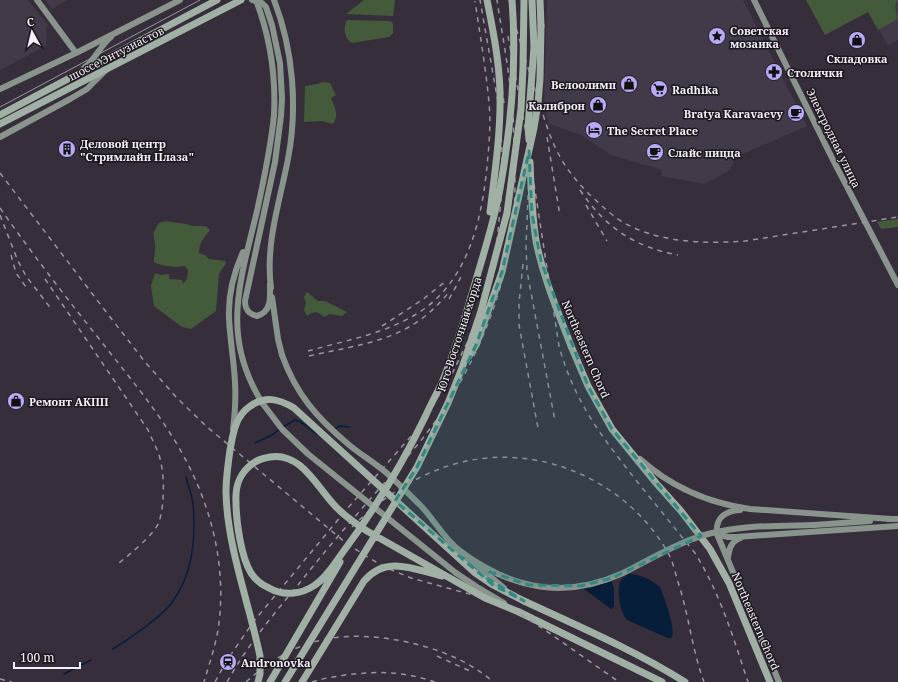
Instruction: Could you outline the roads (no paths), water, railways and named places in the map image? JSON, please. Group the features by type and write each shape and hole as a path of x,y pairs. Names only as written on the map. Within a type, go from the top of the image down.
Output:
{"main road":[{"path":"37,0 76,53"},
{"path":"0,89 76,53 180,0"},
{"name":"шоссе Энтузиастов","path":"2,113 217,0"},
{"name":"шоссе Энтузиастов","path":"0,124 241,0"},
{"path":"252,0 262,3 266,7 272,24 282,80 281,116 275,162 245,301 245,307 249,312 257,316 264,313 268,309 272,235 288,158 293,114 291,72 286,42 274,0"},
{"path":"256,0 263,17 272,61 275,97 271,141 239,289 237,329 239,346 250,383 263,404 282,429 308,454 419,544 477,587 519,612"},
{"path":"487,241 496,171 500,90 488,0"},
{"path":"270,682 353,539 388,486 409,450 443,379 469,302 500,191 512,90 512,0"},
{"name":"Юго-Восточная хорда","path":"285,682 417,466 448,403 462,368 481,311 506,213 521,110 524,0"},
{"name":"Northeastern Chord","path":"532,0 534,47 528,127 532,214 538,248 547,281 571,346 588,386 612,429 710,548 728,583 770,682"},
{"path":"462,368 476,345 494,297 502,272 516,213 538,103 540,79 540,0"},
{"name":"Электродная улица","path":"754,0 835,164 898,285"},
{"path":"76,74 88,65 105,42 118,31"},
{"path":"0,137 81,92 94,83 106,70"},
{"path":"257,211 275,162"},
{"path":"249,240 238,263 231,291 229,317 235,384 235,407 226,491 227,511 232,542 260,656 260,674 258,682"},
{"path":"270,284 278,339 282,355 293,382 312,409 325,423 389,476 422,507 459,550 481,570 506,590 524,601"},
{"path":"233,432 238,419 244,411 253,404 262,400 273,399 283,401 294,408 474,572 493,585 627,650 685,682"},
{"path":"628,449 658,475 692,494 735,507 898,519"},
{"path":"353,539 324,577 315,585 304,591 292,594 278,592 264,586 252,575 245,561 241,544 236,504 236,488 239,478 245,470 255,462 276,456 288,458 308,473 337,508 352,521 385,542 485,598 519,612 662,682"},
{"path":"770,510 740,510 728,512 717,522 717,534 779,682"},
{"path":"459,550 491,570 513,580 546,588 566,588 581,586 612,578 686,541 709,534 748,528 891,519"},
{"path":"717,534 728,537 896,526"},
{"path":"727,560 729,551 734,542 740,538 749,536"},
{"path":"302,682 364,581 376,570 383,567 398,565 451,579"}],"water":[{"path":"629,574 645,578 660,587 671,620 673,633 672,638 668,638 627,620 622,612 619,589 621,580"},
{"path":"611,580 614,588 614,607 611,609 584,589 583,586 587,581"}],"waterway":[{"path":"283,427 295,420 319,434"},
{"path":"334,430 339,426 349,427"},
{"path":"255,443 272,435 280,429"},
{"path":"113,649 162,613 173,601 185,579 192,554 194,529 192,501 186,477"},
{"path":"64,674 91,660"}],"tram line":[{"path":"0,107 200,0"}],"railway":[{"path":"215,682 227,660 254,621 347,509 413,434 448,382 467,343 481,307 496,251 502,190 502,150 499,108 480,0"},
{"path":"489,0 504,103"},
{"path":"227,682 251,644 269,620 326,550 433,425 466,372 480,344 501,285 513,224 515,194 513,109 497,0"},
{"path":"509,0 534,87 548,129 561,159 581,186 621,221 650,234 666,238 698,242 714,242 745,241 898,217"},
{"path":"308,351 368,335 411,317 424,309 439,296 452,280 462,263 477,226 485,186 490,135 488,90 475,1"},
{"path":"508,36 527,138 559,346 573,386 602,435 639,484 695,553 704,568 719,600 748,682"},
{"path":"547,137 560,216"},
{"path":"0,173 145,362 177,398 206,426 346,543 387,568 411,578 484,598 511,608 619,682"},
{"path":"529,175 526,245 527,271 555,421"},
{"path":"580,190 610,225 634,241 648,247 678,255"},
{"path":"586,205 607,241"},
{"path":"0,208 51,277 136,385 166,427 193,473 211,524 217,550 220,576 221,603 218,630 204,682"},
{"path":"0,215 18,261 26,276 52,310"},
{"path":"11,255 16,273 28,290"},
{"path":"523,264 519,303 519,325 538,428"},
{"path":"449,299 463,273"},
{"path":"45,279 148,430 158,452 163,477 163,497 159,522 152,533 119,563"},
{"path":"382,326 422,300 446,281"},
{"path":"309,356 386,338 419,321 449,292"},
{"path":"352,527 373,508 407,484 445,467 477,459 509,457 541,461 571,470 600,484 626,502 648,525 667,551 682,594 696,658 704,682"},
{"path":"246,682 269,663 286,653 314,642 349,636 387,638 425,646 463,661 494,682"},
{"path":"437,656 472,672"},
{"path":"312,682 345,675 369,673 401,674 435,682"},
{"path":"0,679 12,682"}],"place":[{"name":"Советская мозаика","path":"717,36"},
{"name":"Складовка","path":"857,40"},
{"name":"Столички","path":"774,72"},
{"name":"Велоолимп","path":"629,84"},
{"name":"Radhika","path":"659,89"},
{"name":"Калиброн","path":"598,105"},
{"name":"Bratya Karavaevy","path":"796,113"},
{"name":"The Secret Place","path":"594,130"},
{"name":"Деловой центр \"Стримлайн Плаза\"","path":"67,149"},
{"name":"Слайс пицца","path":"655,152"},
{"name":"Ремонт АКПП","path":"16,401"},
{"name":"Andronovka","path":"228,662"}]}
